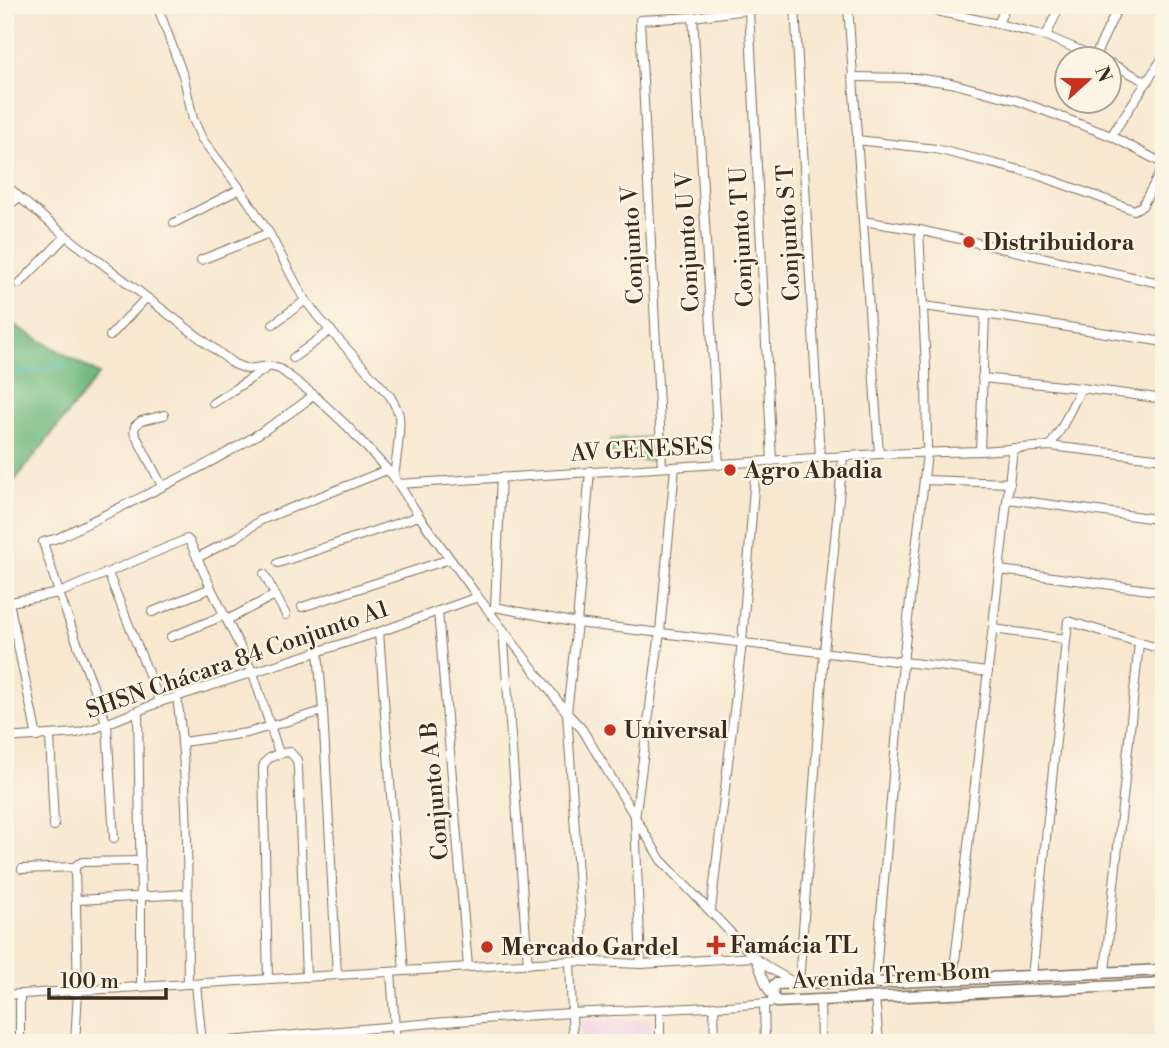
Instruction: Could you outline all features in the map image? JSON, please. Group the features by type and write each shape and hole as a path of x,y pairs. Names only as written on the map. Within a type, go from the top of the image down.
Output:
{"street":[{"path":"156,5 184,78 195,126 202,139 269,233 306,300 390,396 397,408 399,426 396,481"},
{"path":"693,17 786,5"},
{"name":"Conjunto S T","path":"795,5 820,458"},
{"path":"848,5 879,454"},
{"path":"908,5 945,9 1046,36 1070,46"},
{"path":"998,24 1006,5"},
{"path":"1046,36 1060,5"},
{"path":"1104,46 1119,5"},
{"name":"Conjunto T U","path":"749,10 772,461"},
{"name":"Conjunto V","path":"662,467 640,20 693,17"},
{"name":"Conjunto U V","path":"693,17 719,465"},
{"path":"1111,136 1164,56"},
{"path":"1124,70 1147,82"},
{"path":"852,77 915,78 951,83 1019,101 1111,136 1164,165 1142,206 1134,210 1035,174 936,149 857,140"},
{"path":"5,184 66,236 234,364 247,369 269,366 280,369 314,395 347,426 396,481 478,597 492,609 503,629 582,729 660,860 754,957 797,983 843,457"},
{"path":"174,223 240,189"},
{"path":"5,209 19,197"},
{"path":"863,221 919,230 1164,284"},
{"path":"875,983 903,662 927,453 919,230"},
{"path":"201,260 269,233"},
{"path":"19,284 66,236"},
{"path":"110,337 146,298"},
{"path":"273,324 306,300"},
{"path":"923,306 1164,342"},
{"path":"980,451 985,314"},
{"path":"293,358 331,330"},
{"path":"213,403 269,366"},
{"path":"982,378 1164,399"},
{"path":"1050,446 1081,388"},
{"path":"114,838 107,725 43,542 58,538 233,450 287,416 314,395"},
{"path":"162,486 134,432 135,426 141,421 164,415"},
{"name":"AV GENESES","path":"396,481 1050,446 1164,459"},
{"path":"953,979 1013,448"},
{"path":"710,910 742,642 756,462"},
{"path":"641,964 635,819 660,632 675,467"},
{"path":"197,558 237,537 261,520 387,470"},
{"path":"584,961 568,713 590,471"},
{"path":"492,609 501,477"},
{"path":"924,480 1010,483"},
{"path":"1008,499 1164,520"},
{"path":"278,563 419,516"},
{"path":"37,737 7,603 59,593 187,539 253,673 279,753"},
{"path":"302,607 450,559"},
{"path":"1000,570 1164,592"},
{"path":"108,573 160,702"},
{"path":"264,574 286,615"},
{"path":"152,612 211,588"},
{"path":"171,637 226,618 275,594"},
{"name":"SHSN Chácara 84 Conjunto A1","path":"5,738 77,733 107,725 160,702 379,632 478,597"},
{"path":"492,609 578,623 988,672"},
{"name":"Conjunto A B","path":"438,611 468,967"},
{"path":"1032,977 1068,621 1164,650"},
{"path":"503,629 528,964"},
{"path":"993,629 1066,639"},
{"path":"379,632 404,971"},
{"path":"1105,972 1139,643"},
{"path":"318,651 337,975"},
{"path":"177,697 186,791 187,894 192,984 204,1043 394,1026 772,1001"},
{"path":"183,742 230,736 323,711"},
{"path":"138,712 141,987"},
{"path":"50,735 54,826"},
{"path":"268,979 263,767 268,759 279,753 290,752 297,760 306,977"},
{"path":"22,869 75,867 83,862 141,861"},
{"path":"75,867 78,991 75,1043"},
{"path":"77,901 187,894"},
{"path":"5,995 569,961 641,964 754,957"},
{"path":"754,957 772,1001 765,1043"},
{"path":"569,961 573,1043"},
{"name":"Avenida Trem Bom","path":"1164,970 875,983 775,984 772,1001 1164,984"},
{"path":"391,972 396,1043"},
{"path":"20,995 20,1043"},
{"path":"876,997 879,1043"},
{"path":"820,999 821,1043"},
{"path":"713,1006 715,1043"},
{"path":"660,1010 660,1043"}],"shaded area":[{"path":"651,1018 652,1043 582,1043 582,1022"}],"green space":[{"path":"5,320 99,374 12,484 5,481"},
{"path":"652,437 651,460 611,461 611,440"}],"waterway":[{"path":"5,374 67,365"}],"place":[{"name":"Distribuidora","path":"969,242"},
{"name":"Agro Abadia","path":"730,470"},
{"name":"Universal","path":"610,730"},
{"name":"Famácia TL","path":"716,945"},
{"name":"Mercado Gardel","path":"487,947"}]}
